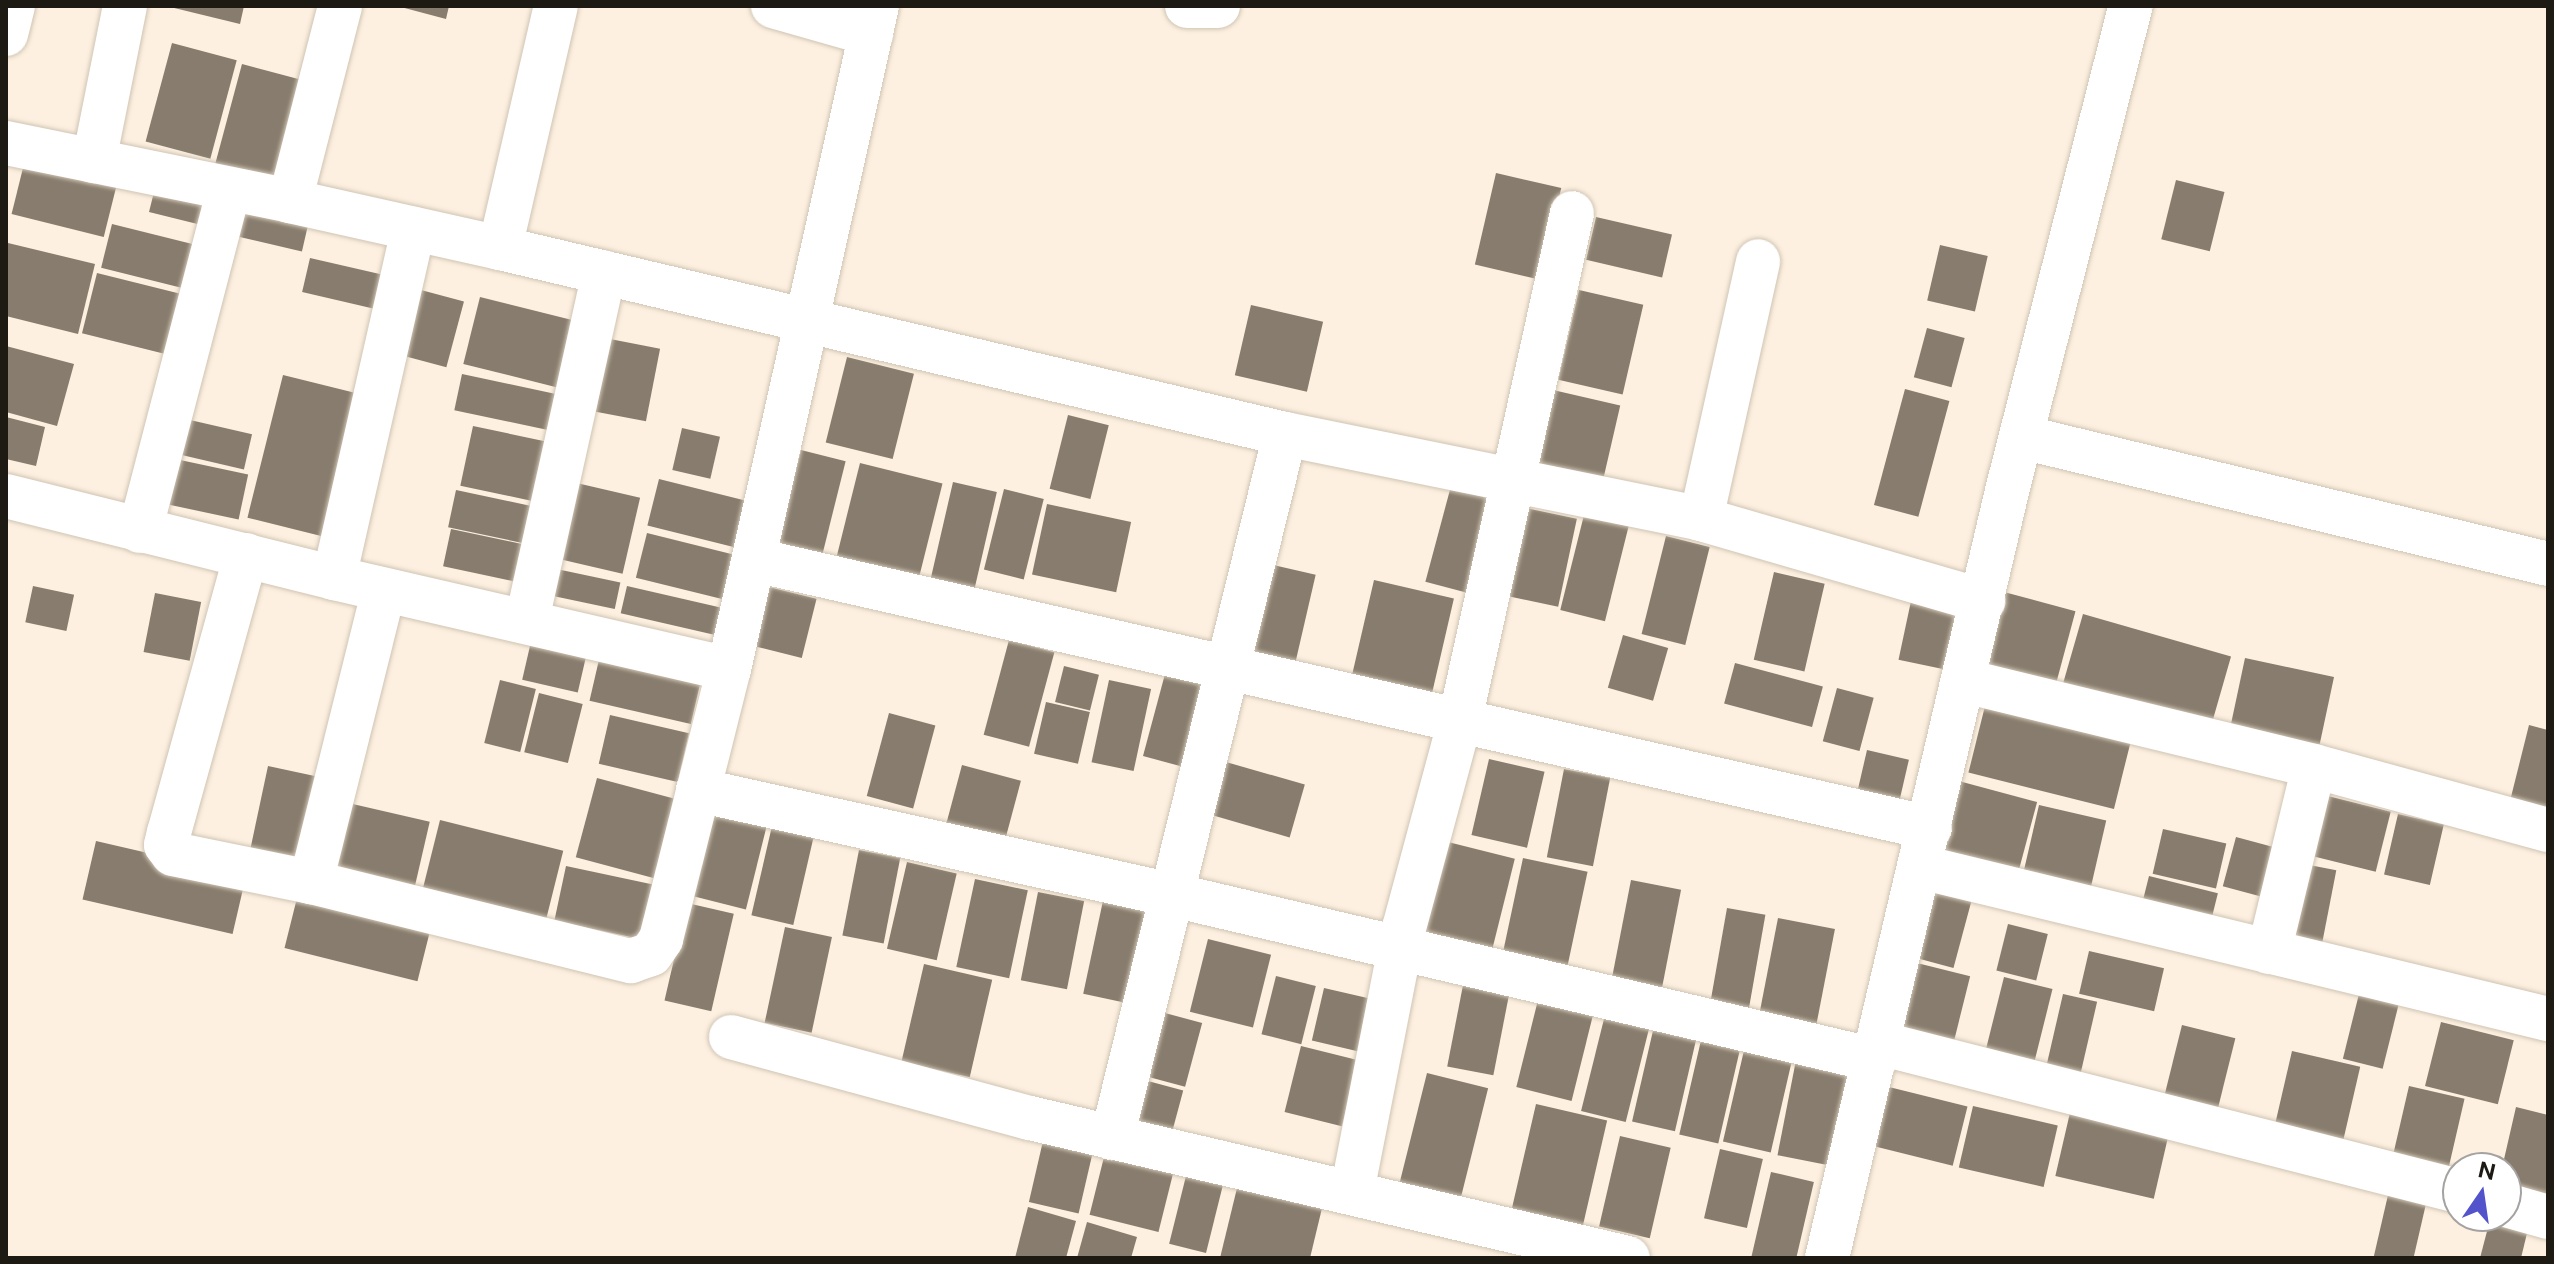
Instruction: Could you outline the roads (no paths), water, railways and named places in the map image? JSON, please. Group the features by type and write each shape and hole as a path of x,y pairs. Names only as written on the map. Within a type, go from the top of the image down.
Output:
{"street":[{"path":"6,34 13,6"},
{"path":"94,161 125,6"},
{"path":"290,201 340,6"},
{"path":"500,248 556,6"},
{"path":"246,555 166,845 173,854 311,882 631,961 651,954 661,939 729,669 874,20 773,6"},
{"path":"1187,6 1218,6"},
{"path":"1827,1258 2022,437 2131,6"},
{"path":"8,151 94,161 290,201 807,319 1285,434 1701,519 1983,601"},
{"path":"140,531 229,189"},
{"path":"1352,1192 1399,949 1460,720 1572,213"},
{"path":"334,578 413,229"},
{"path":"1701,519 1758,261"},
{"path":"527,620 604,272"},
{"path":"1112,1138 1285,434"},
{"path":"2022,437 2548,564"},
{"path":"6,496 384,590 527,620 729,669"},
{"path":"755,560 1460,720 1926,848 2269,952 2548,1019"},
{"path":"311,882 384,590"},
{"path":"1965,681 2314,766 2548,830"},
{"path":"2269,952 2314,766"},
{"path":"698,790 1173,895 1399,949 1877,1052 2442,1187"},
{"path":"731,1037 1112,1138 1628,1258"},
{"path":"2522,1210 2548,1217"}]}
